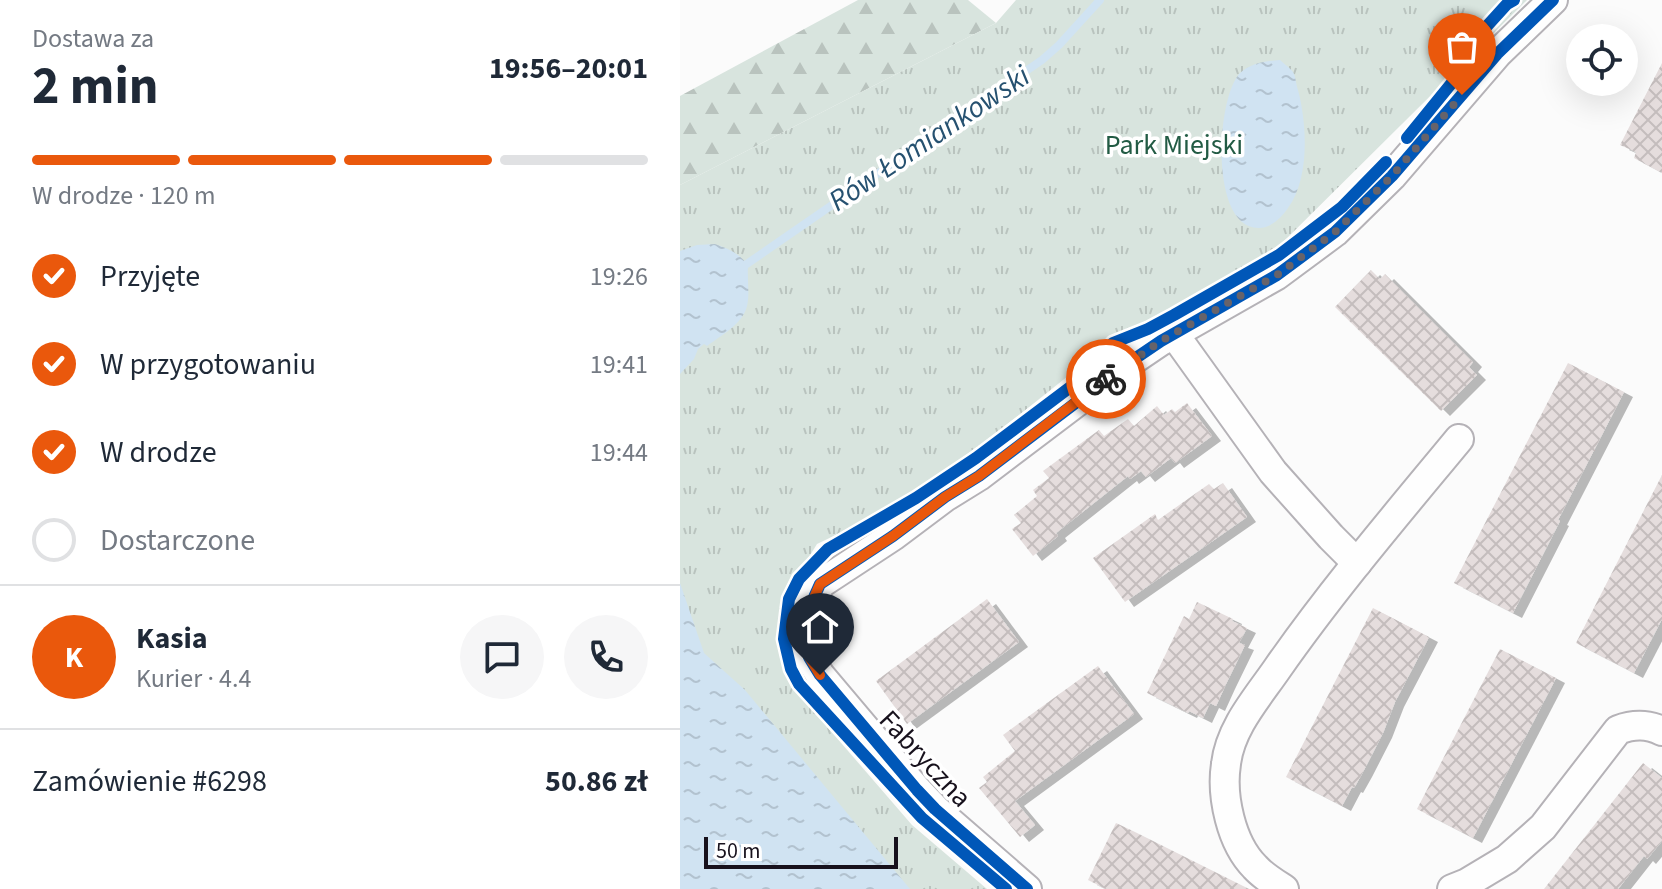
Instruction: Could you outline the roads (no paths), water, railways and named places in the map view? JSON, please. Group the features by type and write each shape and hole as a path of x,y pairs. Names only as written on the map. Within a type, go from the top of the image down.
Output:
{"street":[{"name":"Fabryczna","path":"1027,889 935,809 820,675 809,657 805,641 808,611 820,584 979,476 1150,348 1277,275 1335,232 1392,176 1497,54 1553,0"},
{"path":"1174,334 1273,472 1357,563"},
{"path":"1284,889 1253,865 1233,832 1225,797 1226,763 1235,731 1303,631 1459,439"},
{"path":"1452,889 1507,859 1543,827 1618,730 1632,725 1646,725 1662,731"}],"water":[{"path":"1280,60 1294,74 1301,104 1305,134 1303,166 1295,196 1288,208 1276,221 1259,228 1243,223 1232,208 1225,186 1222,133 1232,87 1240,73 1258,63"},
{"path":"715,244 746,263 747,306 736,324 707,346 704,344 698,349 694,359 680,374 680,251 697,245"},
{"path":"680,583 704,653 745,690 910,889 680,889"}],"waterway":[{"name":"Rów Łomiankowski","path":"738,270 1042,60 1100,0"}],"park label":[{"name":"Park Miejski","path":"1174,144"}]}
